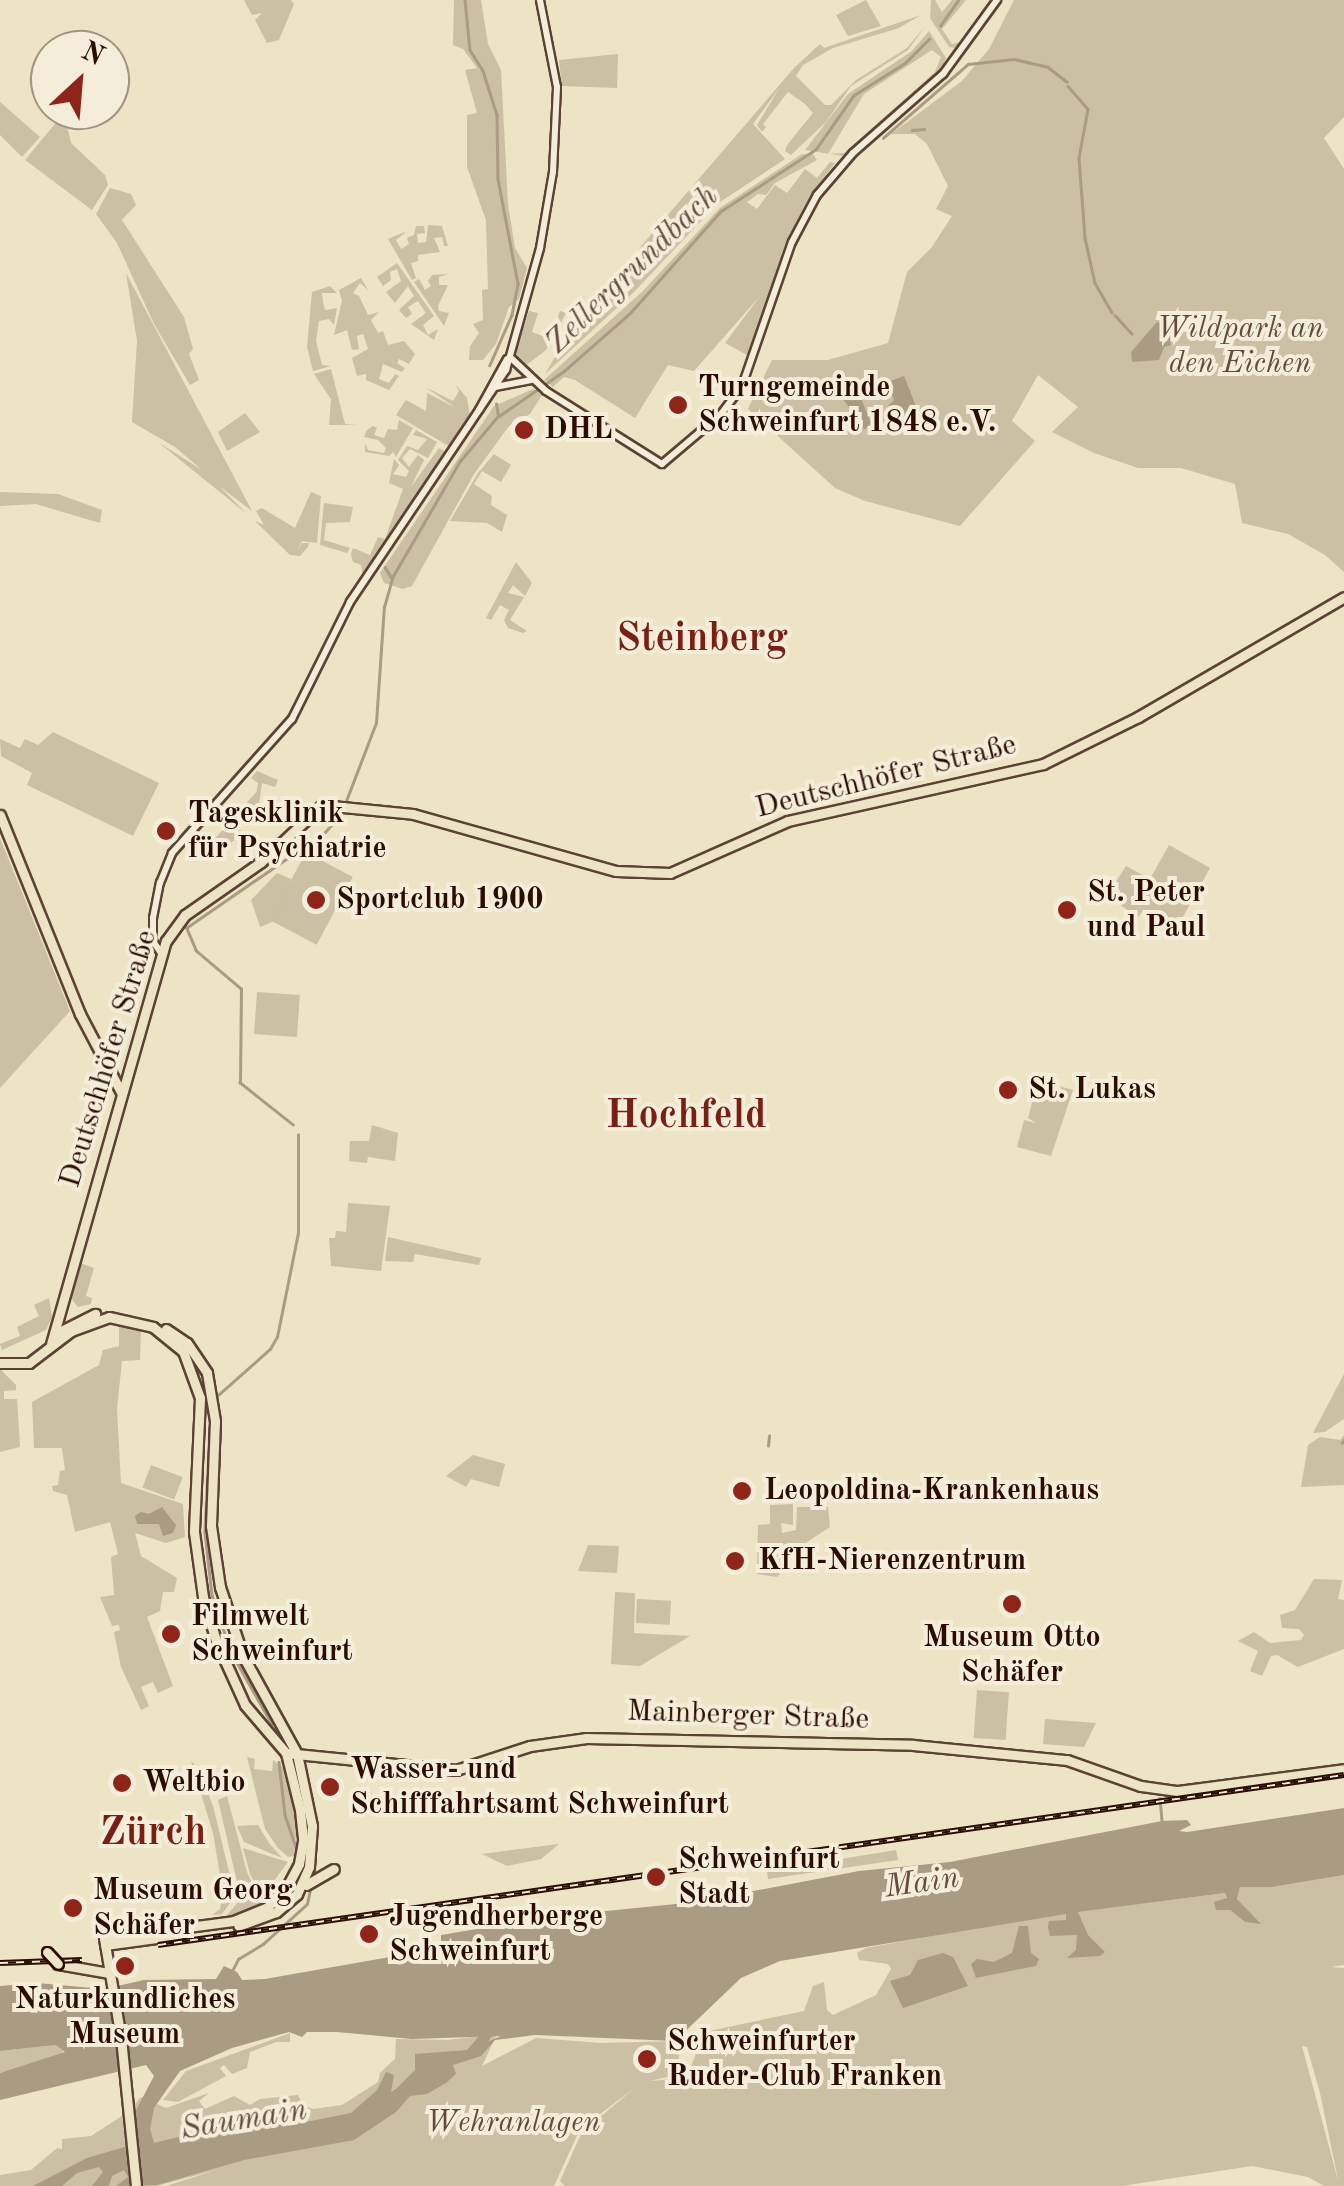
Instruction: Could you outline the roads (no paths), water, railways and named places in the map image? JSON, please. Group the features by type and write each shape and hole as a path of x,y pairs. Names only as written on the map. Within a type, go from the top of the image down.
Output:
{"main road":[{"name":"Deutschhöfer Straße","path":"52,1340 160,954 185,915 261,862 319,807 336,804 448,822 616,871 670,873 788,821 1043,764 1138,717 1344,597"},
{"path":"0,816 84,1022 121,1092"},
{"path":"0,1364 29,1363 52,1340 86,1323 126,1318 169,1337 194,1360 210,1386 215,1420 211,1526 216,1571 242,1656 280,1718 312,1837 309,1868 296,1894"},
{"path":"194,1360 200,1418 194,1532 203,1597 216,1641 245,1705 291,1754 303,1840 296,1872 280,1904"},
{"path":"200,1418 215,1420"},
{"path":"264,1727 274,1726 280,1718"},
{"name":"Mainberger Straße","path":"291,1754 456,1770 530,1746 586,1738 902,1745 1067,1760 1162,1790 1209,1788 1344,1769"},
{"path":"136,2186 104,1942 244,1918 280,1904 311,1879 334,1869"},
{"path":"47,1952 58,1964 110,1972"}],"street":[{"path":"160,954 154,944 153,918 160,883 172,853 292,720 350,602 478,414 508,356 540,248 554,162 556,87 540,0"},
{"path":"508,356 535,383 662,464 734,400 754,361 792,242 810,206 843,163 942,74 997,0"},
{"path":"498,378 535,383"},
{"path":"493,387 535,383"}],"water":[{"path":"1157,322 1168,327 1171,345 1164,347 1159,360 1132,362 1131,352"},
{"path":"904,376 919,414 900,421 887,407 894,400 888,382"},
{"path":"852,378 860,397 851,401 861,398 871,423 865,429 854,428 855,416 836,389"},
{"path":"162,1507 176,1525 173,1533 163,1536 159,1524 137,1524 135,1516"},
{"name":"Main","path":"1344,1808 1344,1875 1272,1887 1240,1887 1237,1899 1261,1924 1245,1922 1230,1910 1216,1910 1214,1902 1227,1898 1225,1893 1078,1912 1088,1935 1105,1952 1100,1956 1067,1958 1076,1950 1077,1935 1050,1936 1048,1927 1049,1921 1066,1920 1066,1914 780,1961 741,1978 675,2041 535,2035 495,2040 481,2056 453,2065 456,2074 446,2083 427,2094 410,2096 396,2112 354,2140 244,2160 157,2185 116,2186 128,2177 124,2170 112,2176 109,2186 92,2186 103,2172 99,2167 77,2173 62,2186 33,2186 87,2158 128,2146 134,2114 154,2076 146,2065 0,2100 0,2073 65,2052 56,2045 0,2051 0,1986 37,1983 104,1989 144,1980 216,1979 224,1966 237,1972 242,1980 265,1979 441,1948 441,1935 556,1916 696,1902 859,1871 950,1862 1162,1821 1187,1820 1191,1825 1179,1831","holes":["289,2032 302,2037 307,2032 412,2039 501,2036 468,2050 415,2054 415,2070 396,2089 391,2092 394,2075 386,2072 377,2090 351,2113 306,2122 285,2108 287,2103 260,2129 203,2131 154,2143 150,2129 154,2108 180,2071 232,2048"]},
{"path":"1019,1926 1028,1926 1031,1953 1039,1959 1036,1966 976,1978 971,1964 977,1959 994,1962 1012,1953"},
{"path":"943,1953 953,1957 968,1986 903,2008 890,1981 910,1975 918,1960"}],"waterway":[{"path":"465,0 470,50 483,71 497,115 498,179 518,284 512,315 490,365"},
{"name":"Zellergrundbach","path":"940,26 958,0"},
{"name":"Zellergrundbach","path":"499,416 564,371 630,313 721,211 816,149 854,95 905,63 929,39"},
{"path":"883,138 968,64 1014,59 1048,67 1067,82"},
{"path":"1068,86 1088,109 1079,158 1085,238 1095,283 1112,312"},
{"path":"912,130 924,129"},
{"path":"1115,315 1132,334"},
{"path":"293,1125 240,1083 241,989 196,951 186,928 325,832 341,814 376,723 384,607 393,576 460,461 498,416 496,404"},
{"path":"385,567 392,578"},
{"path":"217,1396 270,1349 277,1337 298,1233 298,1135"},
{"path":"210,1426 205,1532 212,1595 231,1652 272,1724"},
{"path":"768,1446 769,1436"},
{"path":"279,1762 285,1815 297,1849"},
{"path":"1160,1798 1162,1821"},
{"path":"232,1971 238,1959 263,1944 307,1904 311,1885"},
{"name":"Saumain","path":"471,2053 496,2024"}],"railway":[{"path":"158,1945 1344,1775"},
{"path":"0,1963 82,1960"}],"place":[{"name":"Turngemeinde Schweinfurt 1848 e.V.","path":"678,405"},
{"name":"DHL","path":"524,430"},
{"name":"Tagesklinik für Psychiatrie","path":"166,831"},
{"name":"Sportclub 1900","path":"316,900"},
{"name":"St. Peter und Paul","path":"1067,910"},
{"name":"St. Lukas","path":"1008,1090"},
{"name":"Leopoldina-Krankenhaus","path":"742,1491"},
{"name":"KfH-Nierenzentrum","path":"735,1561"},
{"name":"Museum Otto Schäfer","path":"1012,1604"},
{"name":"Filmwelt Schweinfurt","path":"171,1634"},
{"name":"Weltbio","path":"122,1783"},
{"name":"Wasser- und Schifffahrtsamt Schweinfurt","path":"330,1787"},
{"name":"Schweinfurt Stadt","path":"656,1877"},
{"name":"Museum Georg Schäfer","path":"73,1908"},
{"name":"Jugendherberge Schweinfurt","path":"369,1934"},
{"name":"Naturkundliches Museum","path":"125,1966"},
{"name":"Schweinfurter Ruder-Club Franken","path":"647,2059"}],"district":[{"name":"Steinberg","path":"702,640"},
{"name":"Hochfeld","path":"686,1117"},
{"name":"Zürch","path":"153,1834"}],"park label":[{"name":"Wildpark an den Eichen","path":"1240,346"},
{"name":"Wehranlagen","path":"513,2123"}]}
